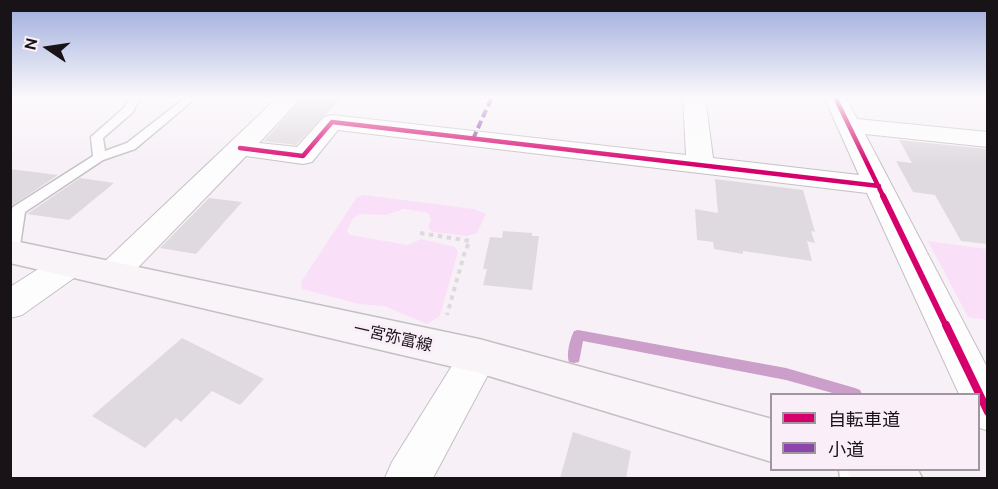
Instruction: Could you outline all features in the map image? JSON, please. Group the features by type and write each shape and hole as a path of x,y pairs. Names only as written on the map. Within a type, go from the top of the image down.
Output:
{"main road":[{"name":"一宮弥富線","path":"11,251 479,356 770,441"},
{"path":"874,471 898,478"}],"street":[{"path":"112,274 268,120"},
{"path":"696,120 700,165"},
{"path":"846,120 978,393"},
{"path":"240,148 303,156 332,122 879,186"},
{"path":"849,125 987,140"},
{"path":"10,305 69,265"},
{"path":"408,478 479,356"},
{"path":"980,397 987,412"}],"lane":[{"path":"99,157 97,137 117,120"},
{"path":"11,251 18,210 99,157 131,146 164,120"}],"path":[{"path":"420,233 470,241 465,250 438,347"}],"shaded area":[{"path":"364,195 474,209 486,214 477,233 467,236 432,232 428,227 431,220 428,213 404,209 386,215 361,214 353,218 347,231 350,235 408,245 421,239 455,247 458,252 440,316 427,324 384,306 359,304 302,289 301,282 357,197"},
{"path":"928,241 987,249 987,320 968,317"}],"building":[{"path":"283,120 321,120 296,145 264,141"},
{"path":"899,140 987,149 987,244 961,241 935,195 913,192 896,161 912,163"},
{"path":"10,169 58,175 10,207"},
{"path":"80,178 114,183 69,220 27,214"},
{"path":"715,179 803,190 815,232 811,231 815,243 807,241 812,261 714,249 713,242 697,240 695,209 718,213"},
{"path":"209,198 242,202 196,254 160,248"},
{"path":"503,231 532,233 532,236 539,236 532,290 483,285 487,269 483,269 490,237 502,238"},
{"path":"182,338 264,379 240,405 212,391 181,422 176,418 145,448 92,416"},
{"path":"573,432 631,451 626,478 560,478"}],"waterway":[{"path":"574,358 578,335 786,374 852,393"}],"marked path":[{"path":"473,139 482,120"}],"cycle path":[{"path":"846,120 979,393"},
{"path":"240,148 303,156 332,122 879,186"},
{"path":"980,396 988,412"}]}
